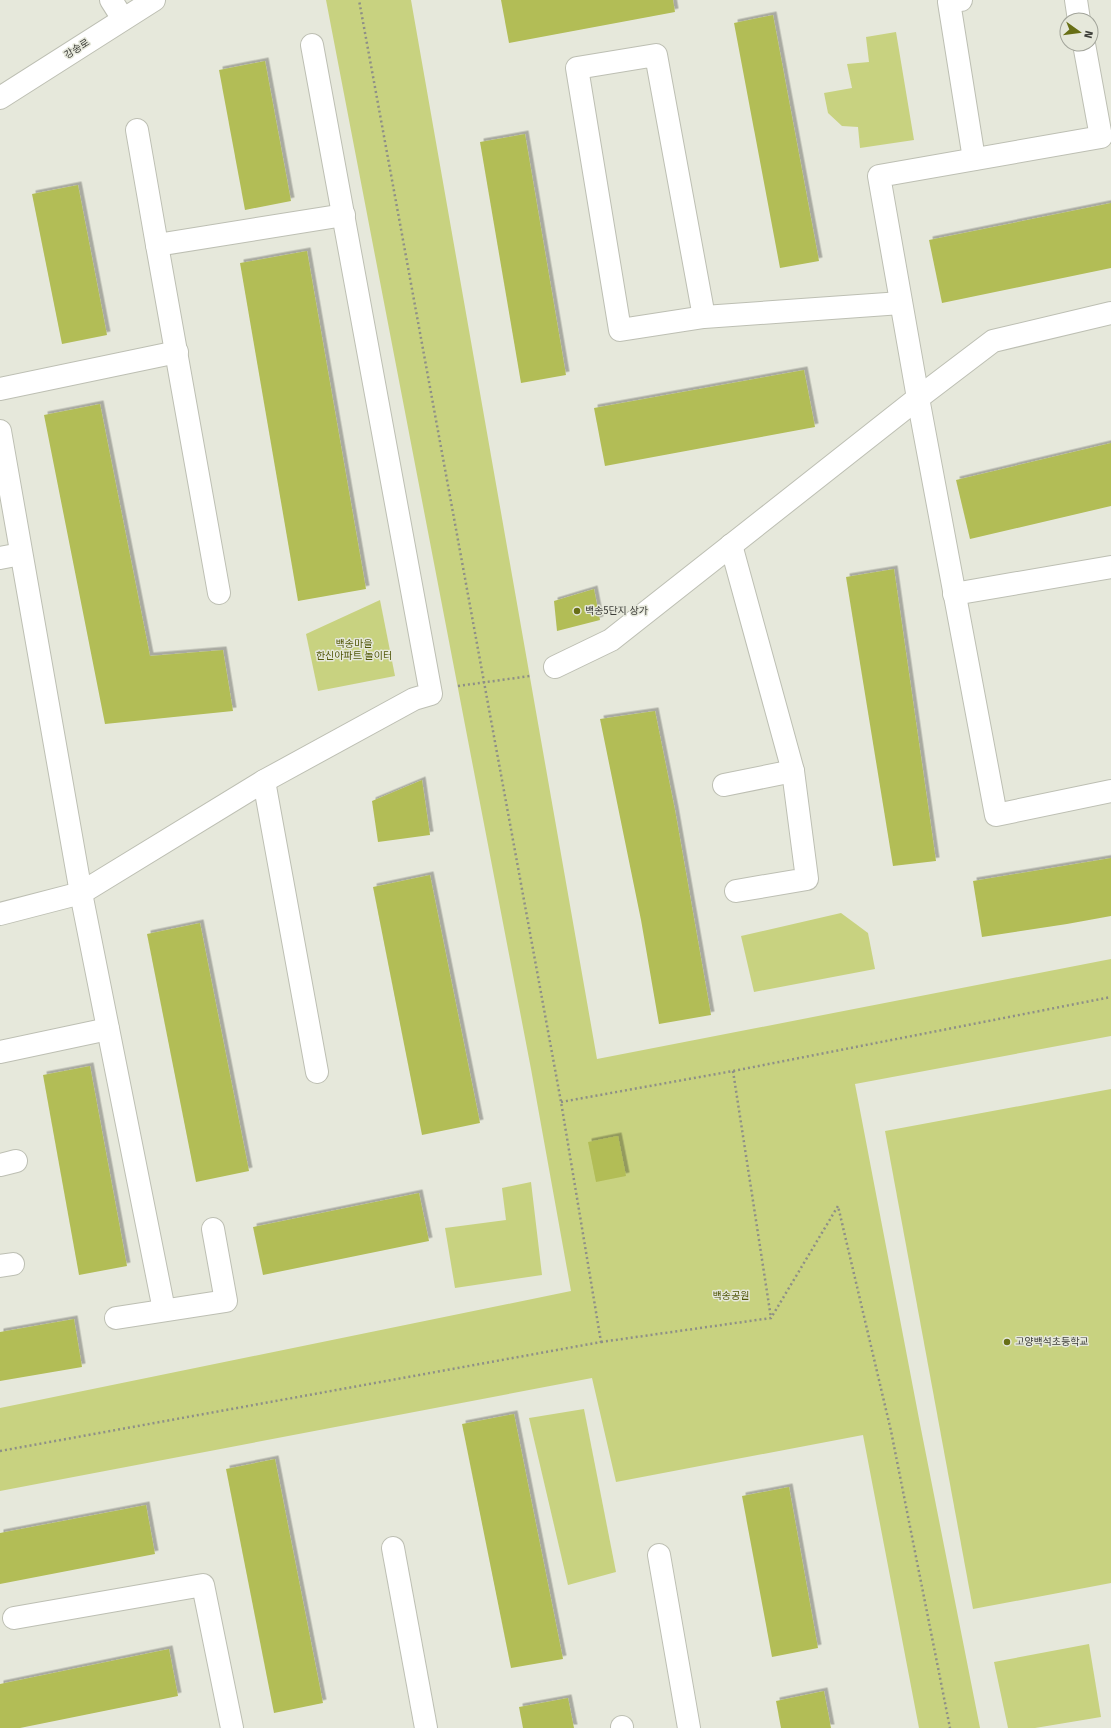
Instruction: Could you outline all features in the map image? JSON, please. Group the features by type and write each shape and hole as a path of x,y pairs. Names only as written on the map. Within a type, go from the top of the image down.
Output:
{"main road":[{"path":"111,0 123,20"},
{"name":"강송로","path":"0,98 154,0"},
{"path":"961,0 949,2 974,159"},
{"path":"1076,0 1078,12"},
{"path":"0,914 81,893 264,781 414,699 431,694 312,45"},
{"path":"1085,52 1101,137 879,176 918,398 996,815 1111,791"},
{"path":"704,317 656,55 577,68 620,330 704,317 901,303"},
{"path":"137,130 219,593"},
{"path":"158,245 344,215"},
{"path":"555,667 611,640 918,398 993,342 1111,313"},
{"path":"0,388 176,352"},
{"path":"0,431 10,556 81,893 164,1310"},
{"path":"731,545 793,771 807,880 736,891"},
{"path":"954,594 1111,567"},
{"path":"724,785 793,771"},
{"path":"264,781 317,1072"},
{"path":"0,1052 108,1029"},
{"path":"116,1318 226,1301 213,1229"},
{"path":"393,1548 426,1728"},
{"path":"659,1555 689,1728"},
{"path":"14,1618 203,1584 232,1728"}],"path":[{"path":"359,0 561,1102 601,1342"},
{"path":"431,694 463,684 530,676 555,667"},
{"path":"561,1102 733,1071 1111,997"},
{"path":"733,1071 771,1318"},
{"path":"771,1318 838,1206 891,1431 950,1728"},
{"path":"0,1451 601,1342 771,1318"}],"green space":[{"name":"백송공원","path":"326,0 411,0 597,1059 1111,959 1111,1036 855,1084 980,1728 919,1728 863,1435 616,1482 592,1378 0,1491 0,1408 571,1291 531,1069"},
{"path":"896,32 914,140 860,148 858,127 842,126 828,113 824,93 852,88 847,64 869,62 866,37"},
{"name":"백송마을 한신아파트 놀이터","path":"380,600 395,676 318,691 306,634"},
{"path":"841,913 868,933 875,969 754,992 741,936"},
{"name":"고양백석초등학교","path":"1111,1089 1111,1583 973,1609 885,1131"},
{"path":"531,1182 542,1275 455,1288 445,1228 506,1220 502,1188"},
{"path":"584,1409 616,1572 568,1585 529,1418"},
{"path":"1089,1644 1101,1717 1035,1728 1008,1728 994,1662"}],"building":[{"path":"501,0 673,0 675,12 509,43"},
{"path":"773,15 819,261 780,268 734,23"},
{"path":"265,61 291,201 245,210 219,70"},
{"path":"525,134 566,375 521,383 480,142"},
{"path":"78,185 107,335 62,344 32,194"},
{"path":"1111,203 1111,268 942,303 929,240"},
{"path":"307,251 366,589 298,601 240,263"},
{"path":"804,370 815,427 605,466 594,408"},
{"path":"100,404 150,656 223,650 233,711 105,724 44,415"},
{"path":"1111,443 1111,506 970,539 956,480"},
{"path":"894,569 936,861 893,866 846,577"},
{"name":"백송5단지 상가","path":"594,589 600,620 557,631 554,601"},
{"path":"655,711 675,810 711,1015 659,1024 641,920 600,719"},
{"path":"422,780 430,835 378,842 372,801"},
{"path":"1111,858 1111,916 982,937 973,881"},
{"path":"430,875 480,1123 422,1135 373,887"},
{"path":"200,923 249,1171 196,1182 147,934"},
{"path":"90,1066 127,1266 79,1275 43,1075"},
{"path":"618,1136 626,1176 596,1182 588,1142"},
{"path":"419,1193 429,1241 263,1275 253,1227"},
{"path":"74,1319 82,1367 0,1381 0,1332"},
{"path":"514,1414 563,1659 511,1668 462,1424"},
{"path":"275,1459 323,1703 274,1713 226,1469"},
{"path":"789,1487 818,1648 772,1657 742,1496"},
{"path":"146,1505 155,1554 0,1584 0,1533"},
{"path":"169,1649 178,1696 20,1728 0,1728 0,1684"},
{"path":"824,1691 831,1728 781,1728 776,1701"},
{"path":"568,1698 574,1728 523,1728 519,1707"}],"place":[{"name":"백송5단지 상가","path":"577,611"},
{"name":"고양백석초등학교","path":"1007,1342"}]}
